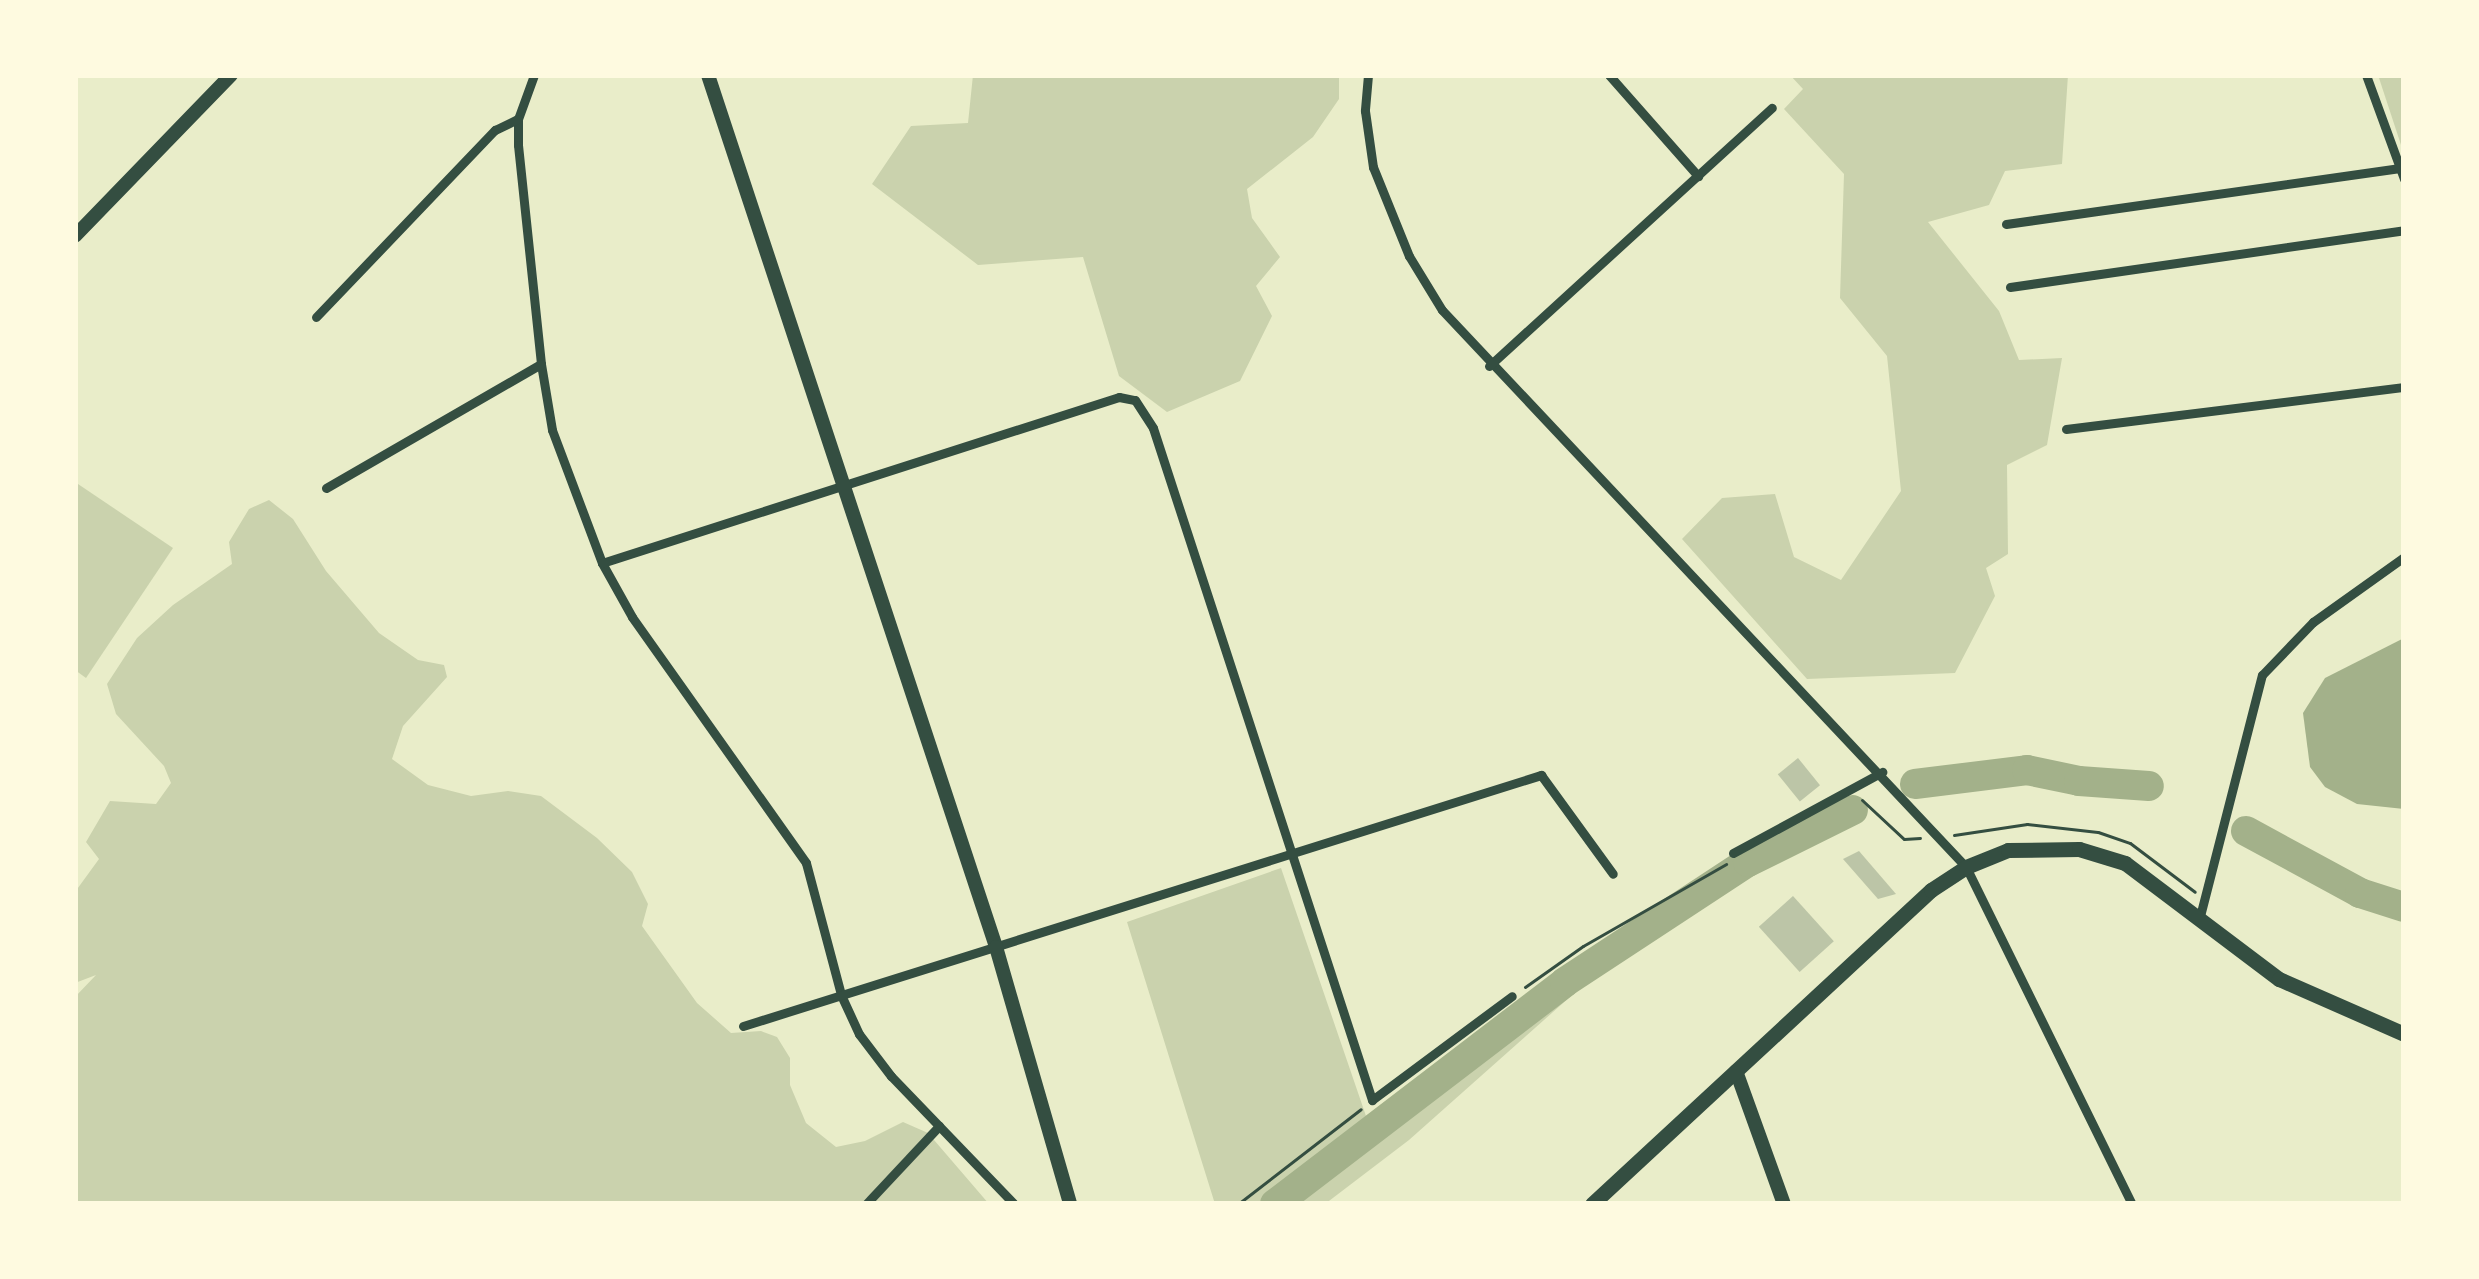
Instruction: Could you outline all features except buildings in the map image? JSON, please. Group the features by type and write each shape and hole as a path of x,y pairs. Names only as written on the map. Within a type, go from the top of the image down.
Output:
{"main road":[{"path":"75,236 231,75"},
{"path":"708,75 996,946 1071,1200"},
{"path":"1592,1204 1931,890 1966,867 2031,847 2102,854 2143,875 2199,922 2317,1000 2404,1034"},
{"path":"1736,1071 1784,1204"}],"street":[{"path":"534,75 518,119 541,364 552,430 602,563 632,617 796,844 814,884 841,995 875,1057 1014,1204"},
{"path":"1368,75 1366,138 1395,228 1434,297 1489,366 1882,772 1966,867 2132,1204"},
{"path":"1609,75 1698,176"},
{"path":"2006,224 2402,174 2366,75"},
{"path":"1489,366 1772,108"},
{"path":"316,317 494,130 518,119"},
{"path":"2010,287 2404,230"},
{"path":"326,488 541,364"},
{"path":"2066,429 2404,387"},
{"path":"602,563 1120,397 1135,400 1153,428 1372,1100 1512,996"},
{"path":"2199,922 2262,675 2312,622 2404,557"},
{"path":"1735,856 1882,772"},
{"path":"743,1026 1541,775 1613,874"},
{"path":"866,1204 939,1126"}],"path":[{"path":"1849,797 1858,797 1904,839 1918,838"},
{"path":"1512,996 1582,946 1735,856"},
{"path":"1238,1204 1372,1100"}],"shaded area":[{"path":"973,75 1339,75 1339,99 1313,137 1247,189 1252,218 1280,257 1256,286 1272,316 1240,381 1167,412 1119,376 1083,257 978,265 872,184 911,126 968,123"},
{"path":"1790,75 2068,75 2062,164 2005,171 1989,205 1928,222 1999,311 2019,360 2062,358 2047,445 2007,465 2008,554 1986,568 1995,596 1955,673 1807,679 1682,539 1722,498 1775,494 1794,557 1841,580 1901,491 1887,356 1840,298 1844,174 1784,109 1803,89"},
{"path":"2378,75 2404,75 2404,154"},
{"path":"75,482 173,548 86,678 75,670"},
{"path":"269,500 293,519 326,571 379,633 418,660 444,665 447,677 403,726 392,759 428,785 471,796 508,791 541,796 597,838 632,872 648,904 642,926 697,1003 731,1033 761,1031 777,1037 790,1058 790,1085 806,1123 836,1147 865,1141 903,1122 928,1133 989,1204 75,1204 75,997 96,975 75,983 75,892 99,859 86,842 110,801 156,804 171,783 164,766 116,714 107,684 137,638 173,605 232,564 229,542 249,509"},
{"path":"2404,638 2404,809 2357,804 2325,787 2310,767 2303,713 2325,678"},
{"path":"1281,868 1366,1116 1561,968 1580,988 1409,1140 1325,1204 1215,1204 1127,922"}],"waterway":[{"path":"1915,784 2027,770 2079,781 2149,786"},
{"path":"1275,1204 1565,982 1748,862 1853,810"},
{"path":"2246,831 2360,893 2404,907"}]}
